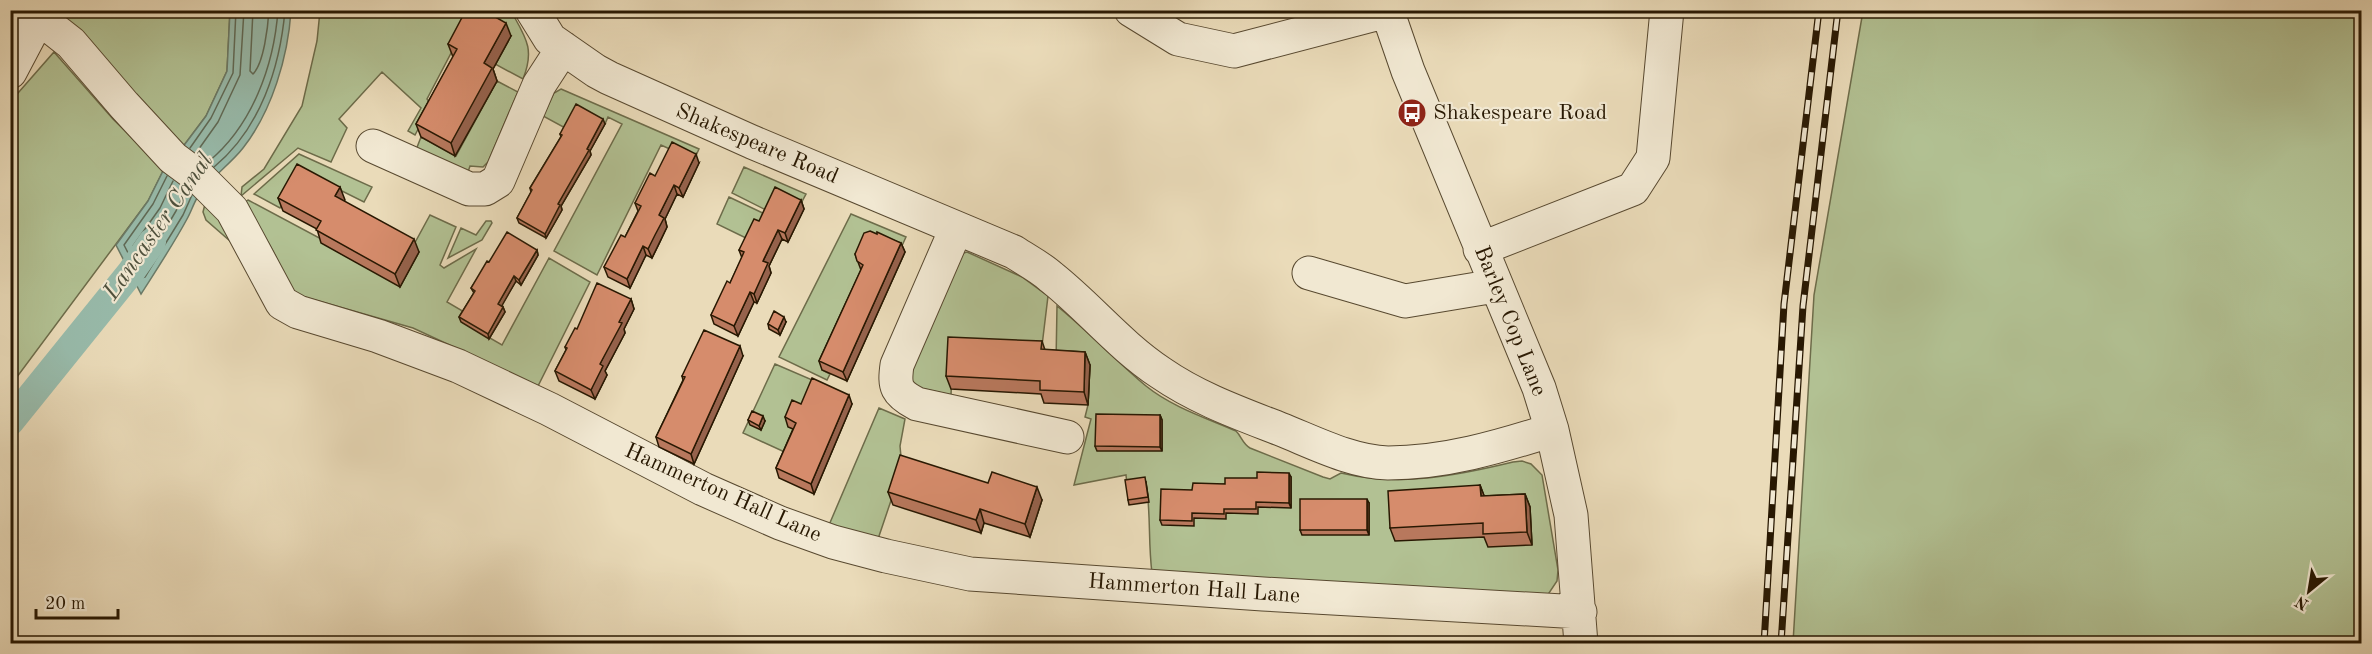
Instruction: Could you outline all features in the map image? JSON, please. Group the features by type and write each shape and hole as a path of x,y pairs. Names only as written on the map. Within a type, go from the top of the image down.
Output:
{"street":[{"name":"Shakespeare Road","path":"532,10 550,39 596,71 648,97 1014,252 1051,277 1124,344 1161,373 1241,414 1349,455 1386,463 1420,461 1482,451 1552,430"},
{"path":"1131,10 1178,39 1234,51 1387,11"},
{"path":"1480,249 1633,189 1653,158 1667,10"},
{"name":"Barley Cop Lane","path":"1387,11 1408,71 1539,388 1552,430 1571,515 1581,628"},
{"path":"10,42 34,14"},
{"path":"10,72 34,14"},
{"name":"Hammerton Hall Lane","path":"34,14 71,43 124,105 174,158 200,178 231,210 282,303 298,312 378,336 458,366 549,409 703,489 780,523 833,542 970,574 1263,594 1581,628"},
{"path":"373,146 469,189 485,189 498,181 538,85 563,48"},
{"path":"956,229 897,364 895,383 903,397 917,404 1067,437"},
{"path":"1310,273 1405,301 1495,286"}],"shaded area":[{"path":"450,10 453,13 458,10 511,11 527,44 527,69 523,79 495,64 510,36 470,17 427,99 431,105 415,135 408,131 421,108 382,72 339,119 347,128 331,162 298,148 241,196 242,187 264,169 302,106 317,41 320,11"},
{"path":"57,11 230,11 227,71 206,116 182,148"},
{"path":"1863,11 2342,11 2362,18 2361,643 1793,643 1814,295"},
{"path":"54,52 113,119 164,169 148,201 11,385 11,101"},
{"path":"497,81 518,92 488,162 483,167 470,166 467,175 416,150 421,137 456,156"},
{"path":"561,89 699,149 694,160 661,145 597,275 554,251 622,124 608,117 605,124 578,109 567,129 543,116 554,93"},
{"path":"299,154 372,187 364,202 334,187 298,176 280,208 254,194"},
{"path":"744,167 806,194 799,207 768,211 732,193"},
{"path":"729,197 767,215 748,239 717,224"},
{"path":"206,200 238,248 206,220 203,212"},
{"path":"248,200 323,240 412,248 430,215 456,227 440,265 444,268 476,249 447,302 466,313 462,322 502,345 549,258 590,282 538,386 413,328 294,294 245,202"},
{"path":"851,214 906,237 900,250 867,273 822,370 830,374 827,380 779,357"},
{"path":"486,221 492,223 482,240 448,258 461,228 476,235"},
{"path":"967,252 1022,277 1048,296 1041,354 953,350 951,395 920,388 907,378 960,254"},
{"path":"1057,306 1156,393 1190,412 1236,431 1250,448 1323,477 1330,479 1341,473 1385,479 1427,478 1470,472 1513,462 1522,461 1531,464 1542,475 1558,570 1557,581 1547,596 1152,573 1146,482 1127,485 1126,475 1074,485 1091,419 1085,417 1088,405 1090,365 1056,363"},
{"path":"775,364 824,385 789,454 743,433"},
{"path":"879,408 905,419 900,446 902,468 877,542 829,525"}],"water":[{"path":"230,11 291,11 286,47 277,83 253,133 243,148 197,198 176,238 141,294 116,245 148,201 164,169 206,116 227,71"}],"building":[{"path":"466,10 483,10 506,23 484,63 492,68 451,143 416,124 457,49 448,44"},
{"path":"576,104 603,119 587,149 589,150 558,204 560,205 545,234 517,218 532,190 530,188 562,135 560,134"},
{"path":"672,142 696,154 679,188 674,185 659,215 664,218 648,249 643,246 627,279 604,267 621,235 625,237 641,206 635,203 650,173 655,176"},
{"path":"297,164 340,187 335,196 414,239 395,274 316,230 321,221 278,198"},
{"path":"775,187 801,200 785,233 778,230 763,261 768,263 754,294 750,292 734,326 711,315 727,281 730,283 744,252 739,250 754,219 759,221"},
{"path":"870,231 901,243 843,372 819,361 863,265 857,261 855,254 864,233"},
{"path":"507,232 537,250 519,280 514,276 498,304 503,307 488,334 459,317 475,291 471,288"},
{"path":"597,283 631,299 619,322 622,323 600,364 603,366 591,390 555,371"},
{"path":"774,311 784,317 778,330 768,324"},
{"path":"704,330 740,346 691,454 656,437 685,377 682,376"},
{"path":"948,337 1042,341 1041,349 1085,352 1084,392 1040,390 1040,381 946,376"},
{"path":"812,378 849,395 811,484 776,468 796,423 785,417 792,400 801,404"},
{"path":"752,411 763,416 759,426 748,420"},
{"path":"1096,414 1160,415 1160,447 1095,446"},
{"path":"900,455 988,483 992,472 1037,487 1025,524 980,509 976,520 888,492"},
{"path":"1257,472 1289,473 1289,503 1256,502 1256,509 1224,509 1224,514 1192,513 1192,521 1160,520 1161,489 1192,490 1193,483 1225,484 1225,478 1257,478"},
{"path":"1145,477 1148,497 1128,500 1125,480"},
{"path":"1480,485 1481,496 1525,494 1527,532 1483,534 1483,523 1390,528 1388,491"},
{"path":"1300,499 1367,499 1367,530 1300,530"}],"waterway":[{"name":"Lancaster Canal","path":"10,422 131,272 152,242"}],"railway":[{"path":"1764,644 1784,304 1819,10"},
{"path":"1781,644 1803,306 1838,10"}],"place":[{"name":"Shakespeare Road","path":"1412,113"}]}
